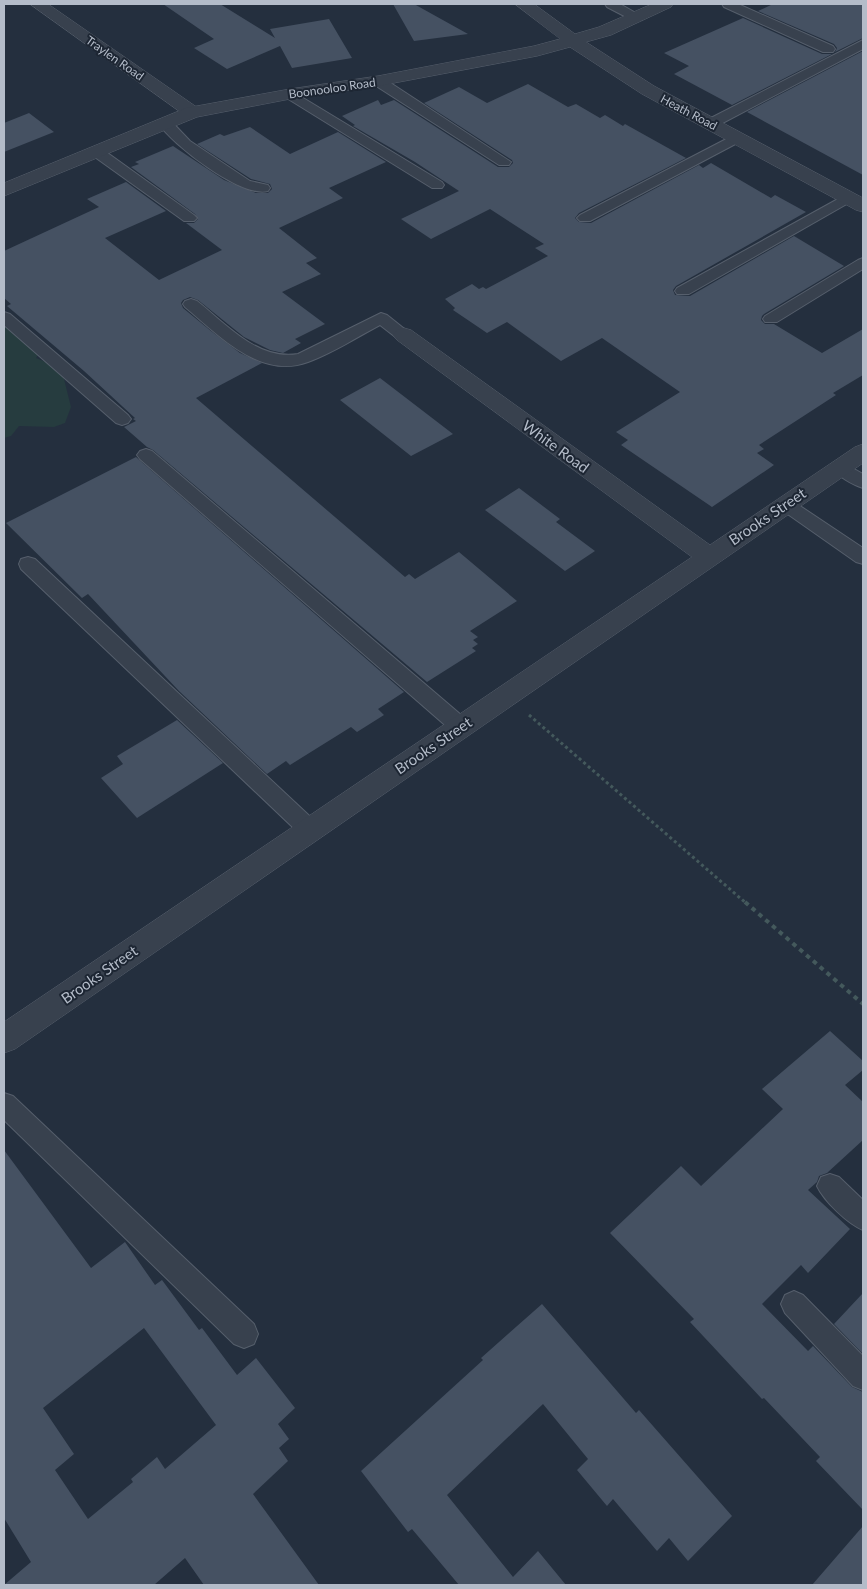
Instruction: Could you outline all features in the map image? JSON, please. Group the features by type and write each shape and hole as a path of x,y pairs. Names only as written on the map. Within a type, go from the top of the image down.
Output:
{"street":[{"name":"Traylen Road","path":"38,4 192,112"},
{"name":"Heath Road","path":"523,4 538,12 573,41 648,90 863,206"},
{"name":"Boonooloo Road","path":"4,190 192,112 290,94 378,81 537,51 605,31 665,4"},
{"name":"White Road","path":"404,335 708,556"},
{"name":"Brooks Street","path":"4,1039 708,556 863,452"}],"lane":[{"path":"611,4 637,17"},
{"path":"728,4 828,49"},
{"path":"710,124 863,44"},
{"path":"378,81 504,162"},
{"path":"290,94 437,185"},
{"path":"165,123 185,144 245,184 263,188"},
{"path":"584,218 736,138"},
{"path":"97,152 189,218"},
{"path":"683,291 847,198"},
{"path":"771,319 863,263"},
{"path":"191,304 253,352 277,362 292,362 303,358 381,318 404,335"},
{"path":"4,317 122,419"},
{"path":"146,456 460,726"},
{"path":"840,467 863,482"},
{"path":"785,504 863,557"},
{"path":"28,564 309,829"},
{"path":"4,1104 244,1334"},
{"path":"830,1186 863,1217"},
{"path":"794,1304 863,1376"}],"path":[{"path":"506,696 863,1004"}],"green space":[{"path":"4,322 13,334 38,355 36,358 58,367 64,379 71,407 65,423 54,427 19,426 11,436 4,438"}],"building":[{"path":"163,4 220,4 275,38 270,29 329,19 352,58 292,68 280,46 227,69 194,48 214,39"},
{"path":"393,4 414,4 468,34 414,41"},
{"path":"773,4 863,4 863,38 835,52 837,48 834,44 758,11"},
{"path":"743,18 822,54 832,54 732,105 674,74 689,66 664,53"},
{"path":"863,51 863,175 747,112"},
{"path":"528,84 568,107 576,104 600,118 605,115 623,126 625,124 686,158 579,213 575,218 579,222 591,223 699,165 703,168 711,163 771,198 775,195 806,212 676,286 673,290 675,295 690,296 794,236 844,266 764,314 761,320 765,324 774,324 822,353 863,329 863,375 833,393 836,395 759,445 764,449 757,453 774,465 712,507 621,445 628,440 616,432 680,392 602,338 561,361 507,322 487,333 453,310 455,308 445,299 472,284 479,289 483,287 486,289 548,256 535,248 544,244 490,209 431,239 401,219 459,191 415,162 353,126 355,125 342,116 378,100 381,105 394,100 498,167 509,167 513,163 512,160 424,103 459,87 487,103"},
{"path":"29,113 54,132 4,152 4,123"},
{"path":"250,127 290,154 338,132 386,162 329,188 343,198 279,228 317,258 306,263 321,274 282,292 325,324 295,339 301,343 283,353 270,350 244,337 198,300 190,297 183,300 181,303 183,308 211,331 240,353 262,363 196,398 405,577 409,574 415,579 459,552 517,601 470,631 478,637 473,640 478,644 472,648 476,651 427,682 124,427 136,421 133,419 135,418 84,371 7,306 11,304 4,298 4,251 99,207 87,199 126,182 166,211 105,238 159,280 222,250 186,223 194,223 198,219 195,214 131,167 139,164 135,162 173,146 224,180 256,193 268,193 272,189 270,184 251,179 197,144 220,134 224,136"},
{"path":"380,378 453,434 411,456 340,400"},
{"path":"136,457 404,692 378,709 384,715 357,732 351,727 290,765 286,761 267,774 179,691 88,594 82,598 6,523"},
{"path":"519,488 560,519 556,522 595,551 565,571 485,510"},
{"path":"177,720 223,763 137,818 101,778 123,764 117,756"},
{"path":"830,1031 863,1061 863,1070 845,1085 863,1102 863,1140 827,1173 819,1176 817,1182 808,1190 850,1229 808,1273 801,1265 762,1304 808,1351 813,1346 852,1387 863,1392 863,1510 816,1461 820,1457 764,1398 762,1399 690,1322 694,1319 610,1233 681,1166 701,1186 783,1109 762,1089"},
{"path":"4,1150 91,1268 125,1242 155,1285 162,1280 199,1330 202,1328 237,1375 256,1358 295,1408 278,1424 289,1439 279,1448 288,1461 253,1494 319,1585 204,1585 185,1558 154,1585 4,1585 31,1562 4,1518","holes":["144,1328 216,1425 165,1469 157,1457 131,1479 133,1482 88,1519 55,1470 74,1454 43,1408"]},
{"path":"863,1293 863,1354 834,1324"},
{"path":"542,1304 636,1413 639,1410 732,1516 688,1561 669,1538 657,1551 613,1499 607,1506 577,1470 588,1459 543,1404 447,1495 513,1577 538,1551 566,1585 459,1585 412,1529 408,1532 361,1471 483,1360 481,1358"},
{"path":"863,1526 863,1585 812,1585"}]}
